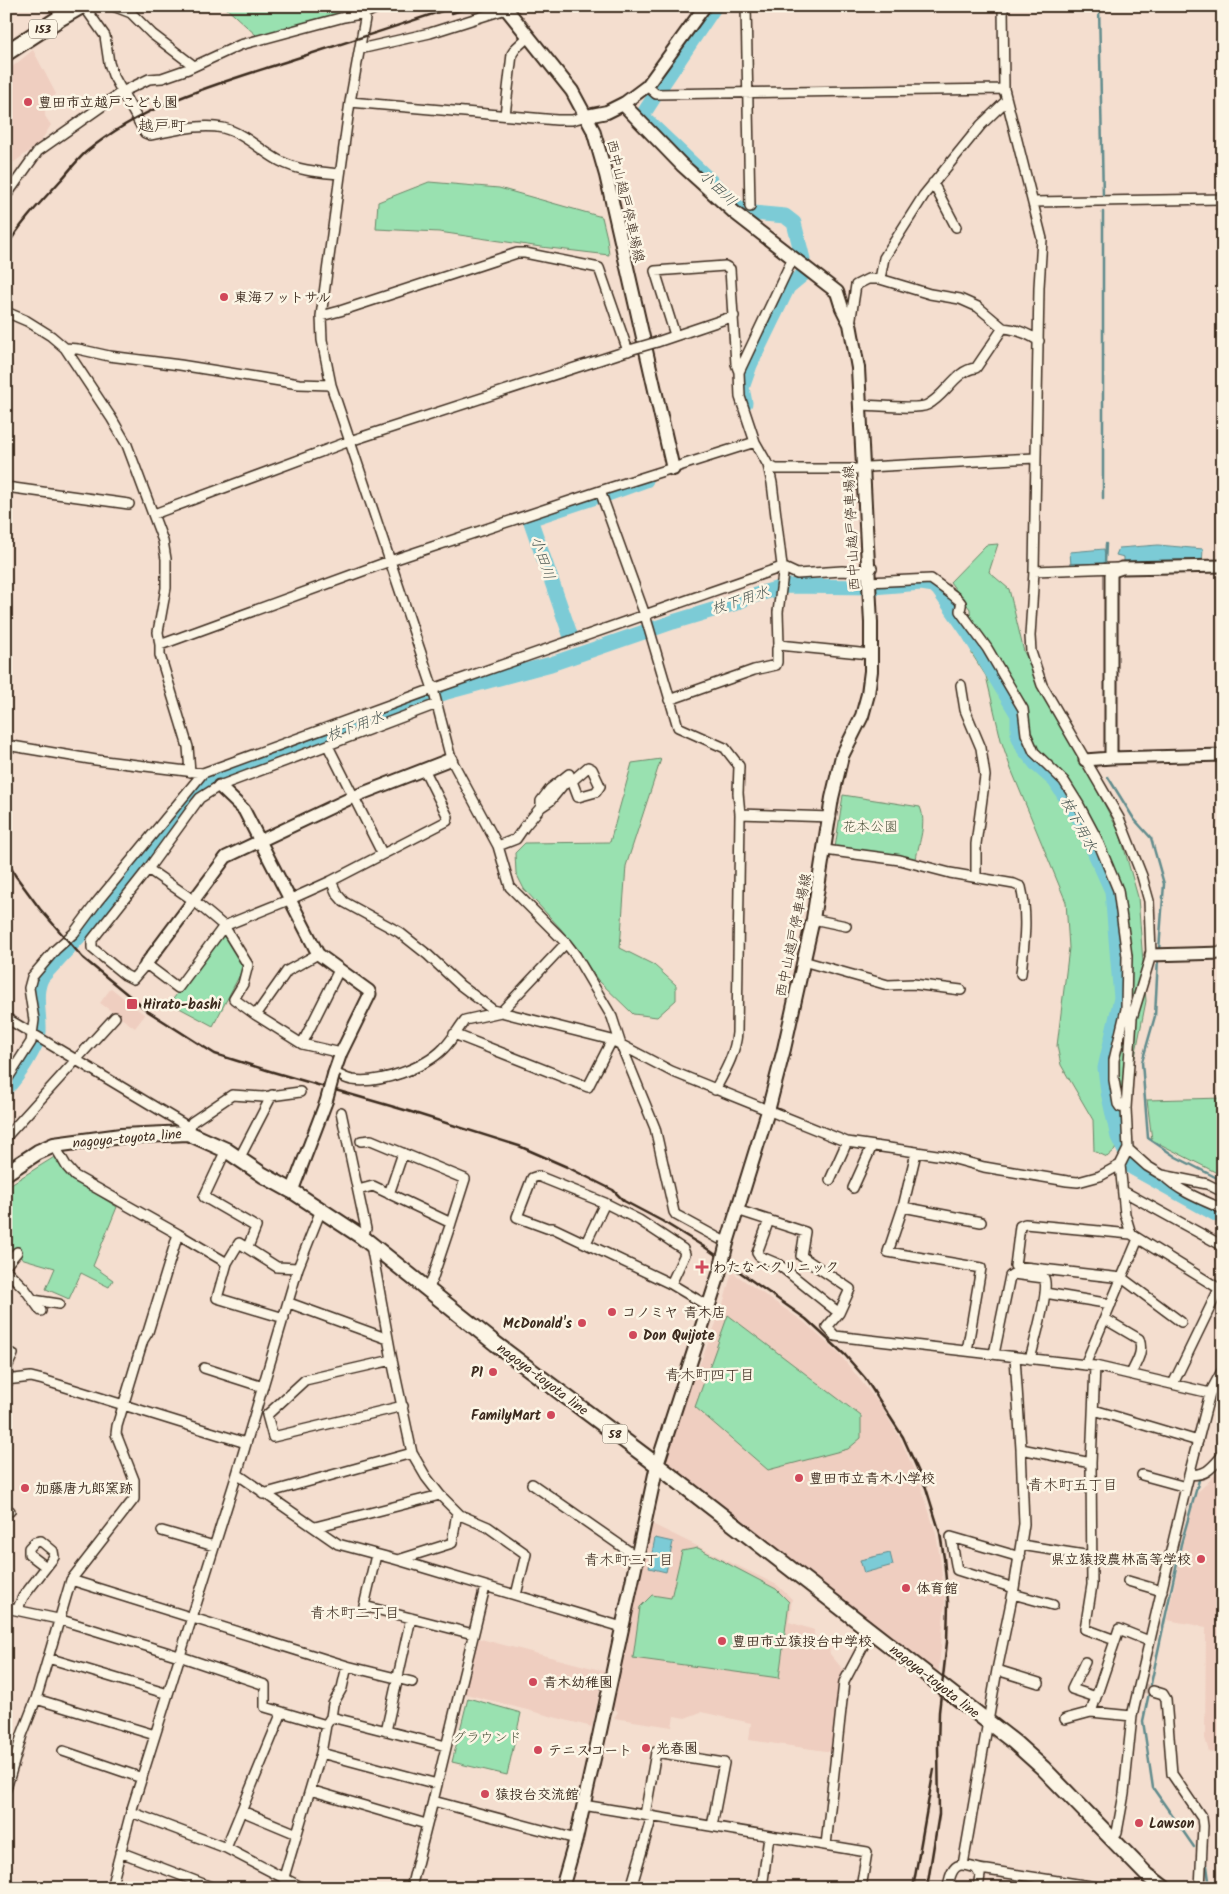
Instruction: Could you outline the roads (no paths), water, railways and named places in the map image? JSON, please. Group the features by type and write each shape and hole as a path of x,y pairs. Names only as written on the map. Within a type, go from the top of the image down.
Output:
{"highway":[{"name":"153","path":"6,53 60,18 83,6"}],"main road":[{"name":"西中山越戸停車場線","path":"505,8 572,92 587,116 601,158 674,469"},
{"name":"西中山越戸停車場線","path":"562,1888 576,1840 657,1465 719,1274 768,1111 813,919 832,798 842,756 862,716 868,694 871,671 870,578 858,368 850,324 837,292 747,223 706,186 623,104"},
{"path":"587,116 607,112 623,104"},
{"name":"nagoya-toyota line","path":"6,1174 38,1152 54,1145 121,1136 189,1131 226,1150 263,1175 322,1210 367,1241 456,1312 657,1465 988,1723 1043,1768 1147,1875 1164,1888"}],"street":[{"path":"83,6 105,36 109,63 113,75 147,134 150,136 196,127 224,128 235,132 291,166 303,170 340,174"},
{"path":"113,6 131,13 152,34 194,66"},
{"path":"6,196 38,151 122,92 149,79 162,78 194,66 240,45 381,6"},
{"path":"623,104 647,86 705,6"},
{"path":"746,6 750,207"},
{"path":"1003,6 1004,89 1006,101 1042,239 1039,287 1031,652 1042,685 1119,818 1142,876 1149,900 1151,955 1132,1018 1126,1108 1128,1149 1120,1165 1125,1214 1135,1237 1090,1365 1094,1410 1091,1463 1092,1585 1085,1629 1115,1640"},
{"path":"360,49 430,33 505,8"},
{"path":"365,10 350,102 321,316 322,340 330,385 433,691 451,759 498,846 510,887 566,943 576,956 612,1017 621,1045 655,1128 674,1212 676,1215 727,1243"},
{"path":"505,115 512,54 529,36"},
{"path":"647,86 656,94 1004,89"},
{"path":"880,279 884,258 933,183 981,125 1006,101"},
{"path":"350,102 557,120 572,120 587,116"},
{"path":"933,183 956,228"},
{"path":"1033,202 1223,199"},
{"path":"321,316 517,253 525,253 599,268 631,350"},
{"path":"739,372 792,258"},
{"path":"669,700 754,670 776,665 778,662 776,648 779,645 778,612 782,580 777,514 768,465 756,442 740,397 730,269 724,266 655,271 676,335"},
{"path":"850,324 856,285 868,280 880,279 930,294 960,299 978,307 1003,328 1012,328 1028,333 1039,341"},
{"path":"6,312 35,326 51,336 64,348 112,419 127,445 163,541 166,559 166,588 158,632 160,655 188,747 190,772"},
{"path":"154,514 350,441 734,316"},
{"path":"860,404 926,406 945,392 960,374 967,369 976,368 1003,328"},
{"path":"64,348 109,356 180,364 299,384 330,385"},
{"path":"160,645 390,561 600,491 756,442"},
{"path":"768,465 776,469 864,469 868,467 1035,458"},
{"path":"6,487 129,504"},
{"path":"600,491 651,634 678,727 725,748 739,766 738,793 740,814 736,1047 731,1061 714,1090"},
{"path":"1034,571 1223,566"},
{"path":"6,745 96,760 205,774 433,691 646,619 782,567 797,574 842,571 870,578 931,580 961,602 960,611 987,648 1023,709 1026,734 1034,752 1064,781 1096,837 1118,890 1127,956 1126,1010 1114,1060 1114,1080 1118,1104 1120,1107 1126,1108"},
{"path":"1111,758 1110,577 1113,571 1119,568"},
{"path":"779,645 870,654"},
{"path":"961,686 965,710 981,748 985,776 976,844 976,877"},
{"path":"437,704 219,786 200,798 92,943 92,948 125,975 133,979 226,857 354,796 451,759"},
{"path":"328,746 382,853"},
{"path":"1085,760 1223,755"},
{"path":"146,964 178,988 224,926 290,900 448,819 424,770"},
{"path":"205,774 244,810 318,954 369,991 370,994 341,1053 326,1102 292,1191"},
{"path":"37,1036 29,988 32,977 74,933 97,902 205,774"},
{"path":"498,846 516,839 541,807 550,801 570,777"},
{"path":"740,814 830,817"},
{"path":"824,850 900,860 1021,887 1026,919 1021,974"},
{"path":"148,869 193,900 224,926 248,965 243,984 234,999 302,1044 341,1053"},
{"path":"331,880 344,902 399,932 428,955 460,985 493,1010 612,1040 671,1071 714,1090 847,1142 944,1156 1012,1172 1078,1182 1100,1176 1120,1165"},
{"path":"813,919 846,926"},
{"path":"334,1073 350,1080 387,1078 424,1062 445,1047 465,1020 501,1012 566,943"},
{"path":"256,1015 287,971 318,954"},
{"path":"1151,955 1223,954"},
{"path":"803,961 888,985 913,984 961,990"},
{"path":"302,1044 338,970"},
{"path":"6,1137 78,1060 115,1017"},
{"path":"6,1018 78,1060 189,1131 192,1122 232,1095 263,1097 300,1092"},
{"path":"454,1034 588,1087 612,1040"},
{"path":"6,1081 31,1042 37,1036"},
{"path":"239,1159 272,1095"},
{"path":"341,1112 412,1453 426,1477 440,1495 460,1515 488,1527 526,1554 516,1595"},
{"path":"361,1141 371,1140 465,1179 429,1289"},
{"path":"830,1180 847,1142"},
{"path":"54,1145 67,1167 75,1176 227,1263"},
{"path":"854,1188 872,1146"},
{"path":"1128,1149 1168,1181 1196,1197 1223,1209"},
{"path":"226,1150 204,1197 256,1227 248,1247"},
{"path":"389,1194 403,1153"},
{"path":"916,1153 903,1207 888,1252 981,1268 967,1351"},
{"path":"1162,1175 1207,1184 1223,1192"},
{"path":"671,1284 685,1254 683,1249 639,1220 605,1203 538,1176 532,1178 517,1217 547,1228 553,1228 586,1243 671,1284 708,1306"},
{"path":"358,1190 373,1186 451,1223"},
{"path":"1123,1191 1223,1246"},
{"path":"586,1243 605,1203"},
{"path":"903,1207 981,1222"},
{"path":"111,1888 131,1812 237,1474 298,1268 322,1210"},
{"path":"737,1210 806,1232 801,1256 850,1289 839,1313 828,1327 835,1336 1090,1365 1210,1392"},
{"path":"769,1220 757,1253 759,1256 778,1264 839,1313"},
{"path":"1173,1384 1221,1290 1135,1237 1025,1224 1020,1226 1015,1266 1122,1278 1181,1322"},
{"path":"6,1789 22,1735 36,1699 71,1580 134,1500 134,1480 116,1434 143,1340 148,1332 178,1234"},
{"path":"284,1318 217,1298 227,1263 239,1243 248,1247 276,1267 298,1268"},
{"path":"6,1265 17,1252"},
{"path":"6,1270 41,1311"},
{"path":"994,1354 1010,1276 1013,1274 1044,1278 1046,1281 1045,1293 1030,1359"},
{"path":"1045,1293 1111,1304"},
{"path":"33,1300 59,1304"},
{"path":"289,1303 388,1339"},
{"path":"1105,1319 1139,1339 1142,1347 1141,1352 1131,1374"},
{"path":"13,1354 7,1368 7,1380 31,1377 246,1444"},
{"path":"963,1865 997,1670 1014,1591 1024,1524 1022,1449 1014,1357"},
{"path":"267,1415 305,1380 392,1360"},
{"path":"204,1368 263,1387"},
{"path":"1111,1839 1117,1832 1124,1794 1132,1716 1141,1687 1149,1641 1210,1392 1223,1369"},
{"path":"256,1409 267,1415 273,1438 403,1406"},
{"path":"1094,1410 1198,1441"},
{"path":"1022,1449 1091,1463"},
{"path":"263,1494 412,1453"},
{"path":"1190,1474 1198,1476 1206,1473 1223,1455"},
{"path":"237,1474 263,1494 338,1544 622,1627"},
{"path":"1142,1475 1186,1487"},
{"path":"532,1484 637,1557"},
{"path":"314,1527 440,1495"},
{"path":"398,1560 452,1543 457,1512"},
{"path":"162,1531 214,1546"},
{"path":"1020,1557 951,1537 957,1570 1052,1605"},
{"path":"1021,1545 1091,1556"},
{"path":"376,1555 364,1606 473,1634"},
{"path":"16,1610 46,1567"},
{"path":"71,1580 347,1666 398,1677 412,1682"},
{"path":"1128,1581 1162,1591"},
{"path":"411,1888 485,1587"},
{"path":"6,1608 58,1619 179,1656 264,1685 265,1707 282,1712 386,1731 446,1746"},
{"path":"386,1731 411,1618"},
{"path":"1091,1712 1119,1628 1149,1641"},
{"path":"826,1845 844,1682 871,1631"},
{"path":"48,1658 168,1694"},
{"path":"1085,1662 1072,1689 1096,1697"},
{"path":"284,1877 321,1754 333,1704 342,1688 347,1666"},
{"path":"997,1670 1039,1682"},
{"path":"1153,1691 1163,1694 1166,1699 1172,1774 1202,1818 1200,1888"},
{"path":"36,1699 155,1736"},
{"path":"226,1848 282,1712"},
{"path":"1065,1718 1091,1712 1132,1716"},
{"path":"63,1752 142,1778"},
{"path":"631,1888 648,1816 656,1752 724,1763 712,1826"},
{"path":"321,1754 437,1784"},
{"path":"310,1790 426,1824"},
{"path":"433,1802 576,1840"},
{"path":"583,1805 867,1852 861,1888"},
{"path":"242,1811 297,1834"},
{"path":"131,1812 226,1848 300,1887"},
{"path":"762,1888 769,1836"},
{"path":"120,1852 214,1888"},
{"path":"948,1888 952,1873 957,1867 963,1865 977,1870 1103,1888"},
{"path":"977,1870 980,1875 978,1888"}],"water":[{"path":"1158,545 1203,549 1202,565 1124,565 1124,557 1116,555 1119,548"},
{"path":"1104,549 1106,565 1085,564 1071,566 1070,552"},
{"path":"655,1538 673,1542 666,1572 649,1568"},
{"path":"890,1553 893,1565 864,1573 860,1560"}],"waterway":[{"name":"小田川","path":"660,88 715,6"},
{"path":"1099,6 1103,197"},
{"name":"小田川","path":"653,99 642,116 743,212 785,216 794,223 803,259"},
{"path":"1103,212 1103,498"},
{"name":"小田川","path":"745,403 742,388 750,365 788,287 806,272"},
{"name":"小田川","path":"605,495 646,480"},
{"name":"小田川","path":"570,634 530,519 596,497"},
{"path":"1105,563 1106,544"},
{"name":"枝下用水","path":"6,1089 16,1077 35,1046 39,1032 37,997 42,977 107,906 191,794 215,777 447,692 551,664 786,586 873,587 921,583 934,585 939,590 968,632 1018,715 1018,735 1024,749 1037,765 1055,781 1079,818 1112,891 1121,998 1105,1068 1118,1137 1133,1168 1223,1218"},
{"path":"1108,777 1134,819 1151,838 1164,884 1159,950"},
{"path":"1158,958 1155,1016 1142,1062 1148,1138 1176,1157 1223,1181"},
{"path":"1194,1847 1153,1788 1143,1721 1181,1544 1199,1480"},
{"path":"1207,1866 1210,1888"}],"tunnel":[{"path":"1144,1688 1153,1691"}],"railway":[{"path":"6,248 39,204 86,152 108,135 156,108 232,79 457,6"},
{"path":"452,13 473,6"},
{"path":"6,858 15,875 40,909 83,958 149,1012 215,1054 519,1146 567,1167 613,1190 624,1201 662,1221 706,1248 806,1319 845,1355 865,1378 903,1437 926,1488 940,1533 944,1558 948,1602 947,1642 939,1712 939,1814 927,1888"},
{"path":"913,1888 934,1769"}],"place":[{"name":"豊田市立越戸こども園","path":"28,102"},
{"name":"東海フットサル","path":"224,297"},
{"name":"Hirato-bashi","path":"132,1004"},
{"name":"わたなべクリニック","path":"702,1267"},
{"name":"コノミヤ 青木店","path":"612,1312"},
{"name":"McDonald's","path":"582,1323"},
{"name":"Don Quijote","path":"633,1335"},
{"name":"P1","path":"493,1372"},
{"name":"FamilyMart","path":"551,1415"},
{"name":"豊田市立青木小学校","path":"799,1478"},
{"name":"加藤唐九郎窯跡","path":"25,1488"},
{"name":"県立猿投農林高等学校","path":"1201,1559"},
{"name":"体育館","path":"906,1588"},
{"name":"豊田市立猿投台中学校","path":"722,1641"},
{"name":"青木幼稚園","path":"533,1682"},
{"name":"光春園","path":"646,1748"},
{"name":"テニスコート","path":"538,1750"},
{"name":"猿投台交流館","path":"485,1794"},
{"name":"Lawson","path":"1139,1823"}],"district":[{"name":"越戸町","path":"162,125"},
{"name":"青木町四丁目","path":"710,1375"},
{"name":"青木町五丁目","path":"1073,1485"},
{"name":"青木町三丁目","path":"629,1560"},
{"name":"青木町二丁目","path":"355,1613"}],"park label":[{"name":"花本公園","path":"870,826"},
{"name":"グラウンド","path":"487,1737"}]}
